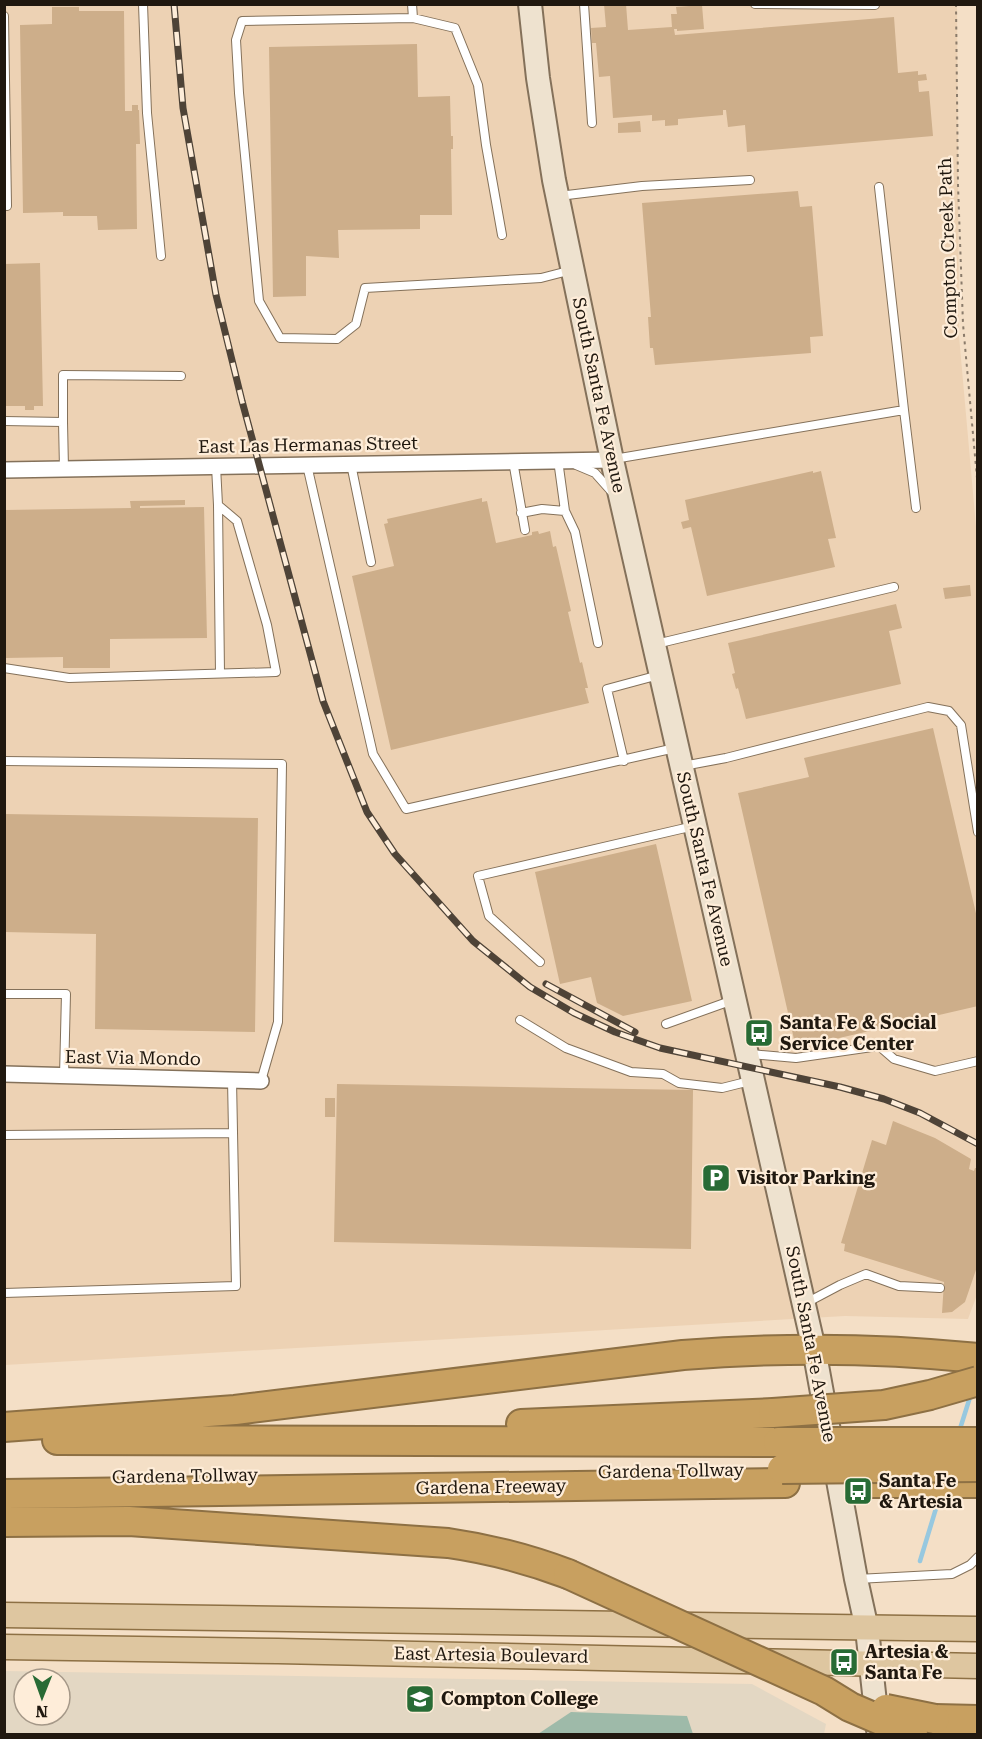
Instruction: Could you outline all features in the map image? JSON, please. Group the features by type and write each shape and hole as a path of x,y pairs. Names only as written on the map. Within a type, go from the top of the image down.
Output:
{"highway":[{"path":"4,1427 235,1410 683,1355 748,1350 814,1349 978,1358"},
{"path":"247,1440 596,1419 772,1413 884,1405 978,1381"},
{"name":"Gardena Freeway","path":"4,1440 247,1440 782,1465 978,1482"},
{"name":"Gardena Freeway","path":"4,1494 782,1465 978,1442"},
{"name":"Gardena Tollway","path":"4,1478 782,1465 978,1467"},
{"path":"4,1521 129,1521 448,1543 488,1549 517,1556 568,1574 824,1691 852,1697 890,1710 924,1727 978,1720"}],"main road":[{"name":"South Santa Fe Avenue","path":"530,4 538,78 558,197 612,460 814,1349 867,1629 879,1734"},
{"name":"East Artesia Boulevard","path":"4,1615 978,1629"},
{"path":"278,1620 278,1651"},
{"name":"East Artesia Boulevard","path":"4,1647 978,1666"}],"street":[{"name":"East Las Hermanas Street","path":"4,470 612,460"},
{"name":"East Via Mondo","path":"4,1074 261,1081"}],"lane":[{"path":"143,4 147,113 161,256"},
{"path":"412,4 413,18"},
{"path":"584,4 592,123"},
{"path":"755,4 875,5"},
{"path":"4,16 7,206"},
{"path":"502,235 478,85 455,28 413,18 242,21 236,40 236,50 258,301 280,338 337,339 356,324 365,288 541,278 573,270"},
{"path":"558,197 642,186 750,180"},
{"path":"879,188 916,508"},
{"path":"64,469 63,375 181,376"},
{"path":"612,460 904,410"},
{"path":"4,422 63,422"},
{"path":"598,643 575,532 565,511 560,460 599,476 624,511"},
{"path":"513,461 525,530"},
{"path":"351,464 371,562"},
{"path":"306,465 373,754 406,809 624,760 680,757 726,758 928,707 949,711 961,725 978,832"},
{"path":"216,466 220,673"},
{"path":"4,668 69,678 276,672 267,625 237,521 218,505"},
{"path":"521,513 542,508 565,511"},
{"path":"654,644 894,587"},
{"path":"624,760 607,689 661,675"},
{"path":"4,761 282,764 278,1022 261,1081"},
{"path":"540,962 489,916 478,876 695,825"},
{"path":"4,994 66,994 64,1076"},
{"path":"666,1024 735,999"},
{"path":"520,1020 566,1048 632,1071 663,1074 679,1083 722,1088 753,1081"},
{"path":"747,1053 796,1058 879,1046 894,1059 935,1071 978,1061"},
{"path":"4,1293 236,1286 232,1080"},
{"path":"4,1135 233,1133"},
{"path":"804,1303 866,1274 899,1286 940,1288"},
{"path":"856,1579 952,1574 970,1565 978,1557"}],"path":[{"name":"Compton Creek Path","path":"956,4 958,185 963,324 978,489"}],"shaded area":[{"path":"5,5 957,5 959,336 978,549 978,1292 968,1319 845,1316 5,1365"},
{"name":"Compton College","path":"5,1671 12,1671 12,1727 72,1727 72,1672 752,1684 826,1724 824,1734 5,1734"}],"green space":[{"path":"571,1712 687,1716 693,1734 538,1734"}],"building":[{"path":"604,4 626,4 628,30 672,27 671,14 677,14 676,7 702,5 704,29 677,31 674,29 675,35 894,17 898,73 918,71 918,75 926,74 927,80 918,81 919,92 929,91 933,136 747,152 745,125 728,127 726,110 723,110 723,115 678,119 678,125 665,126 665,120 652,121 652,115 613,118 610,76 599,77 596,43 592,43 591,28 606,27"},
{"path":"52,7 79,7 79,11 124,11 125,111 132,111 132,105 138,105 139,110 140,144 136,144 137,229 98,230 97,216 63,216 63,212 23,213 20,25 52,24"},
{"path":"417,44 418,97 450,96 451,136 453,136 453,149 451,149 452,215 420,215 420,229 338,230 339,258 306,256 306,296 273,297 269,47"},
{"path":"640,121 641,132 618,133 618,123"},
{"path":"798,191 800,207 812,206 823,336 810,337 811,353 655,365 653,348 650,348 648,317 651,317 642,203"},
{"path":"40,263 43,406 34,406 34,410 25,410 25,406 4,406 4,264"},
{"path":"813,471 813,473 821,471 836,538 828,539 835,567 707,596 691,527 683,529 681,522 689,520 685,500"},
{"path":"482,498 482,502 487,501 496,543 532,535 532,532 538,531 539,534 550,531 553,547 556,546 571,611 568,612 588,688 585,688 589,703 391,750 352,576 394,566 384,524 388,523 387,519"},
{"path":"185,500 185,505 140,506 140,508 204,507 207,638 110,639 110,668 63,668 63,657 5,658 5,510 131,508 130,501"},
{"path":"970,585 971,596 945,599 943,588"},
{"path":"896,604 902,628 889,631 901,684 746,719 732,674 735,673 728,643"},
{"path":"933,728 978,922 978,1006 796,1048 738,793 809,777 804,758"},
{"path":"4,814 258,818 255,1032 95,1029 96,934 4,932"},
{"path":"656,844 692,1001 623,1016 597,1003 591,977 560,984 535,872"},
{"path":"337,1084 693,1090 691,1249 334,1242"},
{"path":"325,1098 335,1098 335,1117 325,1117"},
{"path":"893,1121 935,1138 971,1159 969,1169 974,1171 978,1168 978,1264 965,1302 952,1312 942,1313 944,1282 844,1251 845,1244 841,1243 872,1140 886,1145"}],"waterway":[{"path":"959,1432 971,1394"},
{"path":"920,1561 941,1492"}],"railway":[{"path":"174,4 183,108 216,295 242,401 323,701 367,812 395,854 473,941 530,987 574,1013 615,1032 660,1048 840,1087 884,1099 920,1113 978,1144"},
{"path":"546,984 635,1032"}],"place":[{"name":"Santa Fe & Social Service Center","path":"759,1033"},
{"name":"Visitor Parking","path":"716,1178"},
{"name":"Santa Fe & Artesia","path":"858,1491"},
{"name":"Artesia & Santa Fe","path":"844,1662"},
{"name":"Compton College","path":"420,1699"}]}
